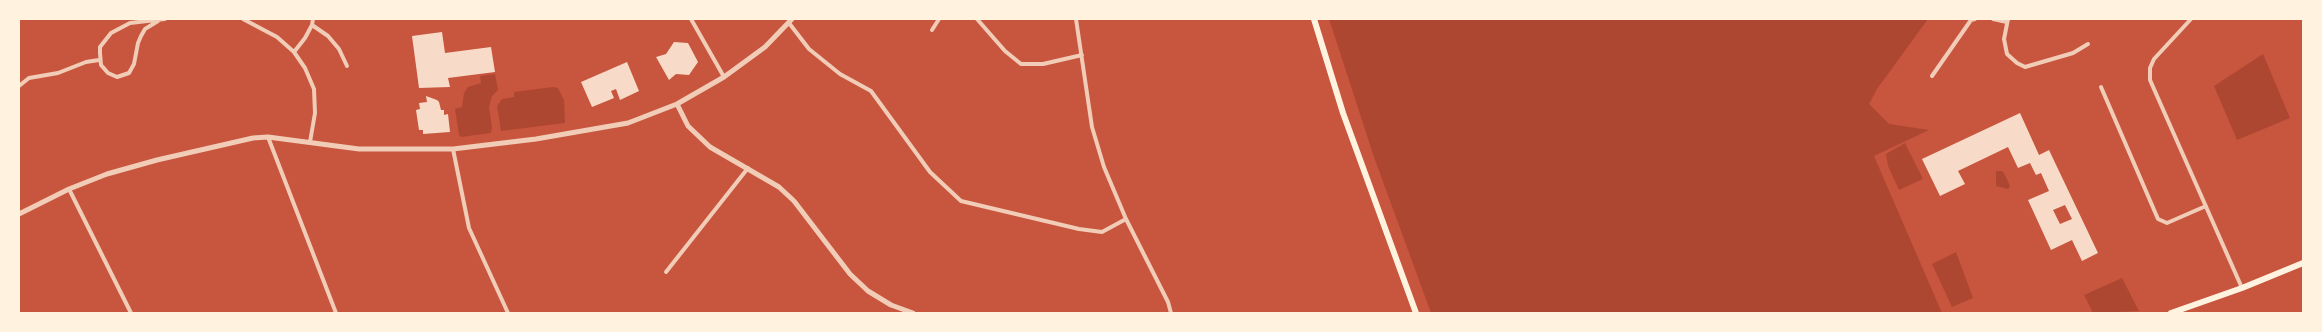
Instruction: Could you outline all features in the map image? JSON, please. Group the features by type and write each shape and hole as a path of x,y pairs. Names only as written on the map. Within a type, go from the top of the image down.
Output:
{"main road":[{"path":"1314,19 1343,113 1416,313"},
{"path":"2171,313 2242,288 2303,263"}],"street":[{"path":"158,21 141,36 134,64 126,75 117,77 108,73 99,60 100,47 107,37 116,29 130,23 165,19"},
{"path":"243,19 277,37 294,52 305,68 314,89 315,113 310,142"},
{"path":"294,52 312,25 313,19"},
{"path":"691,19 724,77"},
{"path":"932,30 939,19"},
{"path":"976,19 1005,51 1021,64 1043,64 1082,55"},
{"path":"1076,19 1092,127 1104,167 1126,219 1168,302 1171,313"},
{"path":"1932,76 1971,20 1975,19"},
{"path":"1993,19 2008,20 2004,39 2007,54 2017,63 2025,67 2073,53 2088,44"},
{"path":"2191,19 2154,59 2150,68 2150,75 2242,288"},
{"path":"19,214 70,189 107,174 215,146 268,137 359,149 453,149 536,139 628,123 677,104 724,77 765,47 791,21 809,49 840,74 871,90 930,172 961,201 1079,229 1102,232 1126,219"},
{"path":"312,25 328,36 339,49 347,66"},
{"path":"19,86 29,78 58,73 86,62 99,60"},
{"path":"2101,86 2158,219 2167,223 2206,206"},
{"path":"677,104 688,126 710,147 779,186 794,201 850,274 868,291 891,305 913,313"},
{"path":"268,137 336,313"},
{"path":"453,149 469,228 508,313"},
{"path":"666,272 748,168"},
{"path":"70,189 131,313"}],"shaded area":[{"path":"1329,19 1928,19 1877,89 1869,104 1889,124 1929,130 1874,156 1942,313 1431,313 1374,157"},
{"path":"2263,54 2290,118 2237,140 2214,86"},
{"path":"495,74 498,90 492,96 489,107 492,127 491,133 461,137 459,135 455,109 462,107 464,93 468,87 481,83 480,76"},
{"path":"553,87 558,88 564,100 565,123 501,131 497,106 502,99 514,97 514,92"},
{"path":"1905,143 1923,179 1899,190 1888,166 1886,154"},
{"path":"1996,171 2002,171 2004,173 2010,186 2008,189 1996,186"},
{"path":"1956,252 1973,298 1952,307 1932,264"},
{"path":"2122,278 2139,311 2093,313 2084,295"}],"building":[{"path":"442,32 445,53 491,47 495,72 448,78 450,87 419,88 412,36"},
{"path":"674,42 688,43 698,62 689,75 676,74 669,80 656,57 666,54"},
{"path":"627,62 639,91 620,100 616,89 611,91 614,98 592,107 581,82"},
{"path":"426,96 437,100 441,110 444,110 444,115 448,114 450,132 423,134 423,130 419,130 416,110 420,109 419,103 427,102"},
{"path":"2020,113 2039,155 2049,150 2098,253 2082,261 2072,240 2051,250 2028,200 2049,191 2041,173 2036,175 2030,163 2018,168 2008,147 1958,171 1965,184 1940,196 1922,159","holes":["2065,205 2072,219 2060,224 2053,210"]}]}
